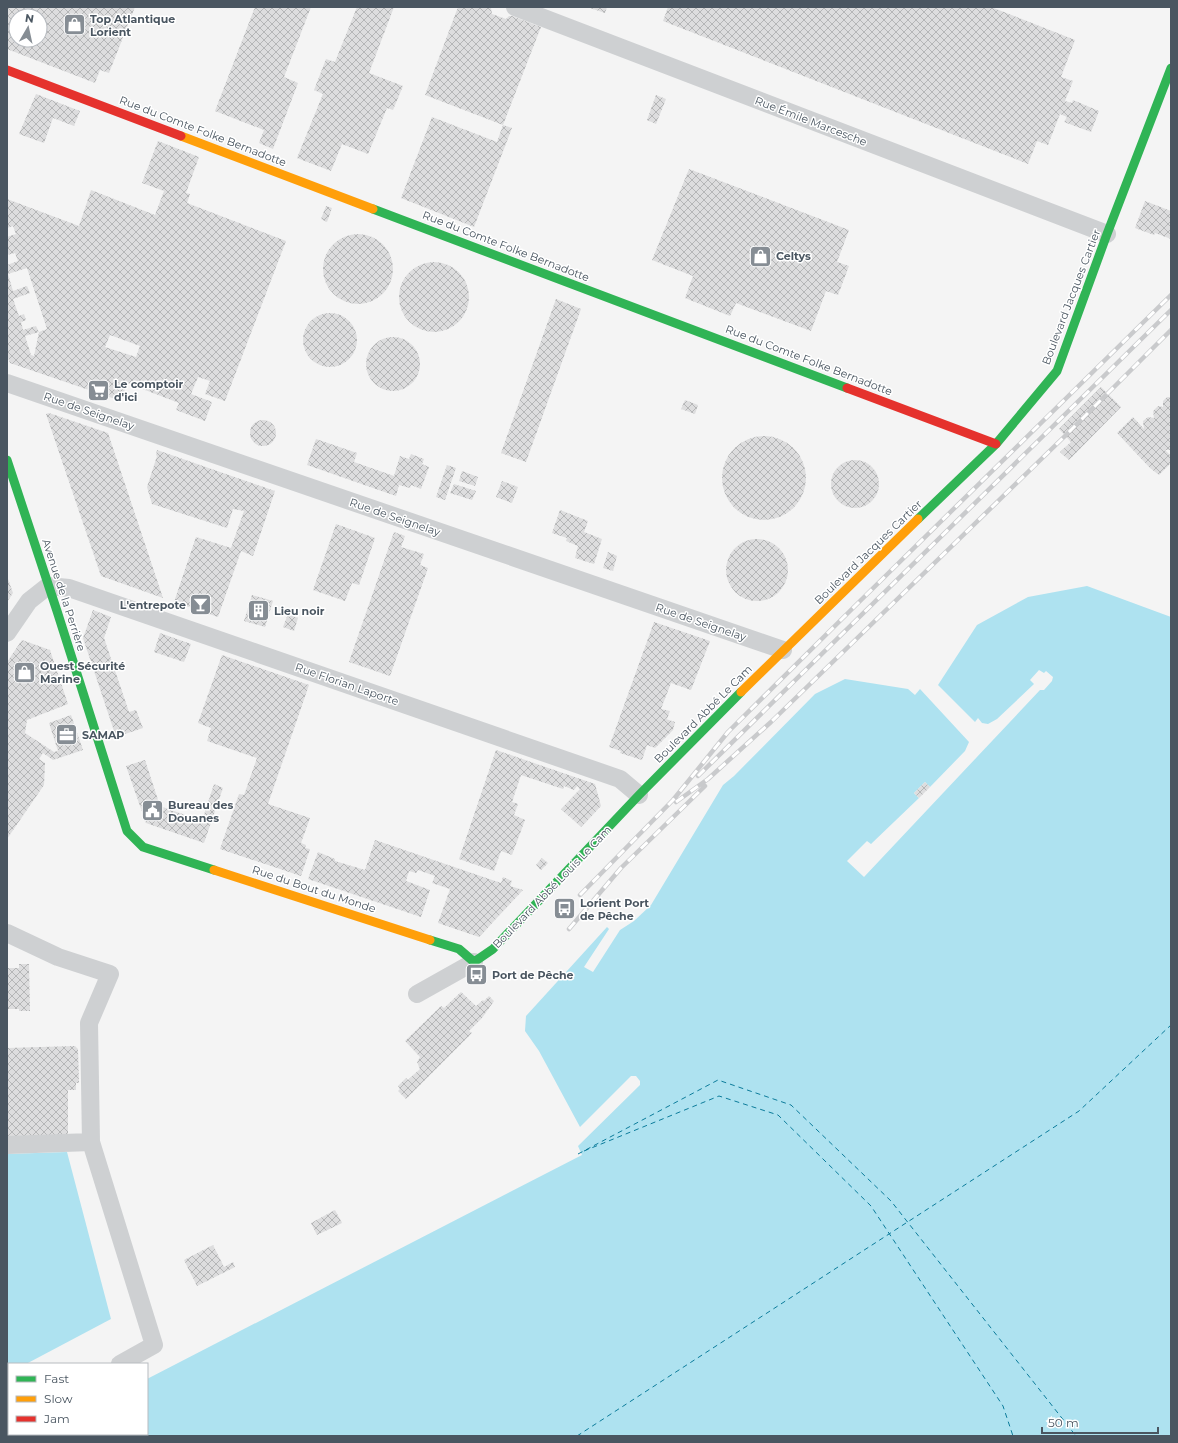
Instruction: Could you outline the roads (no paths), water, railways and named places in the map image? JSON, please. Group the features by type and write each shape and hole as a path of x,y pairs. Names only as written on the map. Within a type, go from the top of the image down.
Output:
{"street":[{"name":"Rue Émile Marcesche","path":"515,7 1107,234"},
{"name":"Boulevard Jacques Cartier","path":"783,650 996,444 1057,371 1107,234 1171,68"},
{"name":"Rue du Comte Folke Bernadotte","path":"7,70 996,444"},
{"name":"Rue de Seignelay","path":"7,383 783,650"},
{"name":"Avenue de la Perrière","path":"7,460 127,831 143,847"},
{"path":"7,633 29,601 48,586"},
{"name":"Rue Florian Laporte","path":"48,586 69,588 620,779 640,795"},
{"name":"Boulevard Abbé Le Cam","path":"640,795 783,650"},
{"name":"Boulevard Abbé Louis Le Cam","path":"417,994 474,962 493,949 640,795"},
{"name":"Rue du Bout du Monde","path":"143,847 459,949 474,962"},
{"path":"7,933 58,957 110,974 89,1022 91,1142 154,1345 122,1363"},
{"path":"7,1145 91,1142"}],"water":[{"path":"1087,586 1171,617 1171,1436 36,1436 148,1435 148,1378 582,1155 578,1146 640,1085 640,1081 636,1076 631,1076 580,1127 539,1051 525,1031 526,1016 607,927 609,929 584,967 593,972 620,930 634,921 651,905 723,785 734,776 815,694 845,679 908,689 915,695 920,689 969,742 965,751 930,787 925,782 914,793 919,798 871,844 867,841 847,861 864,877 1040,690 1044,690 1052,681 1053,677 1046,671 1044,673 1039,670 1030,680 1034,684 997,719 988,724 982,723 978,718 975,722 938,685 977,625 1028,597"},
{"path":"67,1152 111,1319 28,1363 8,1363 7,1374 7,1154"}],"railway":[{"path":"580,895 673,800 728,732 1171,295"},
{"path":"698,776 1171,310"},
{"path":"676,802 708,779 771,722 1065,436 1171,330"},
{"path":"569,929 621,868 705,786"}],"place":[{"name":"Top Atlantique Lorient","path":"75,25"},
{"name":"Celtys","path":"761,256"},
{"name":"Le comptoir d'ici","path":"99,390"},
{"name":"L'entrepote","path":"201,605"},
{"name":"Lieu noir","path":"258,611"},
{"name":"Ouest Sécurité Marine","path":"25,672"},
{"name":"SAMAP","path":"66,735"},
{"name":"Bureau des Douanes","path":"152,811"},
{"name":"Lorient Port de Pêche","path":"564,909"},
{"name":"Port de Pêche","path":"477,975"}]}
